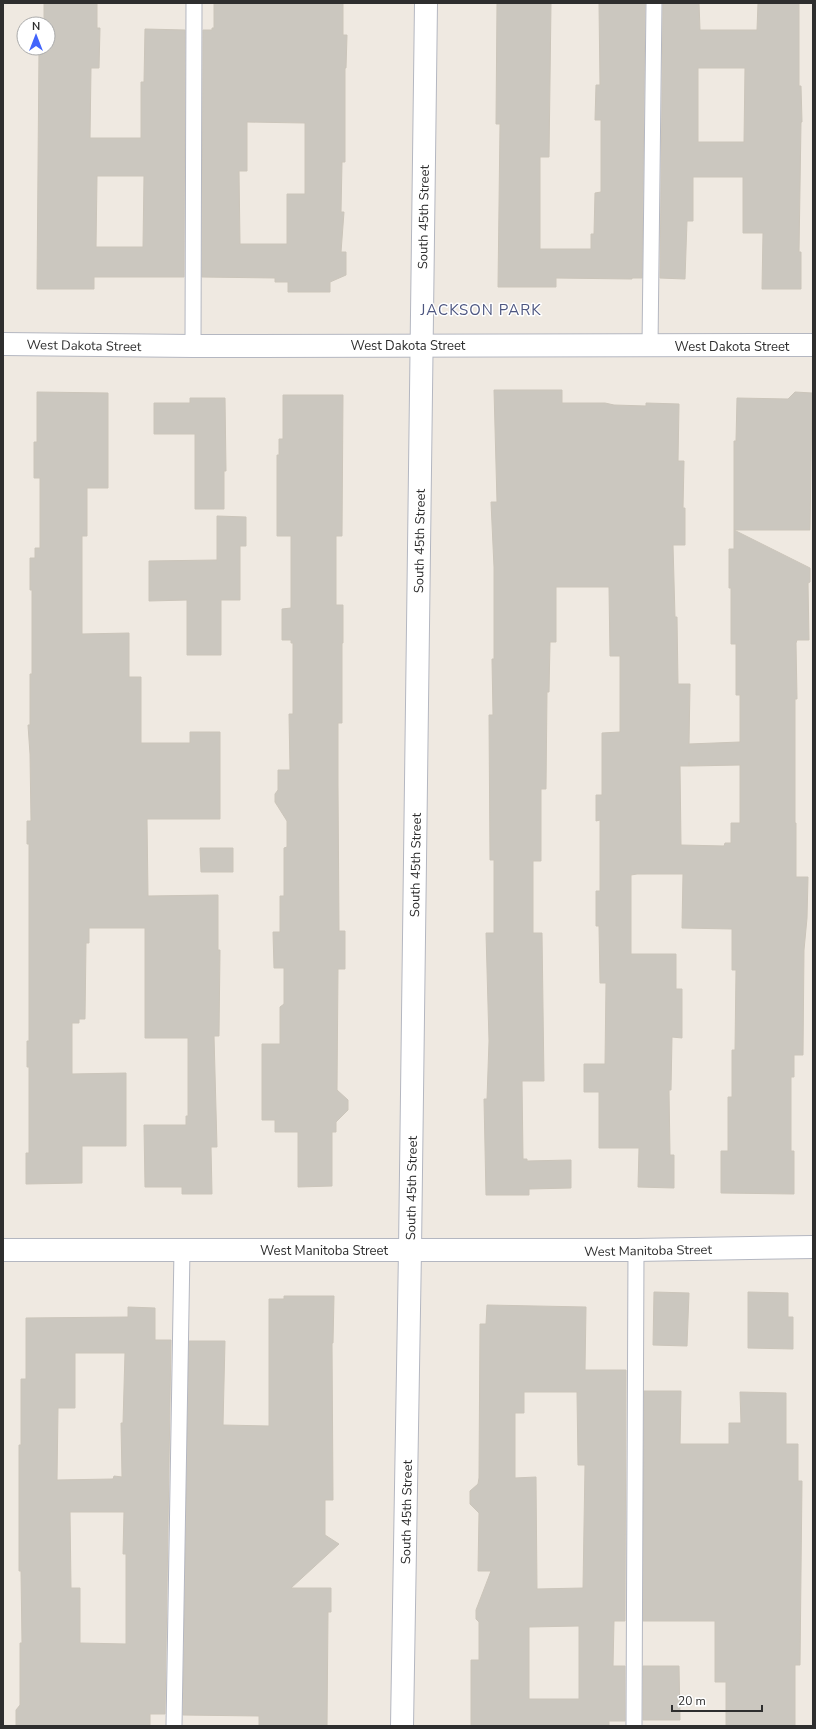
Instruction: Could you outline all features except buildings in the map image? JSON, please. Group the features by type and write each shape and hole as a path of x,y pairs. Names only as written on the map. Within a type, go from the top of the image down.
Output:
{"street":[{"name":"South 45th Street","path":"402,1726 410,1250 426,3"},
{"name":"West Dakota Street","path":"3,344 193,346 813,345"},
{"name":"West Manitoba Street","path":"3,1250 636,1250 813,1247"}],"lane":[{"path":"193,346 194,3"},
{"path":"650,346 654,3"},
{"path":"174,1726 182,1250"},
{"path":"634,1726 636,1250"}],"district":[{"name":"JACKSON PARK","path":"481,310"}]}
